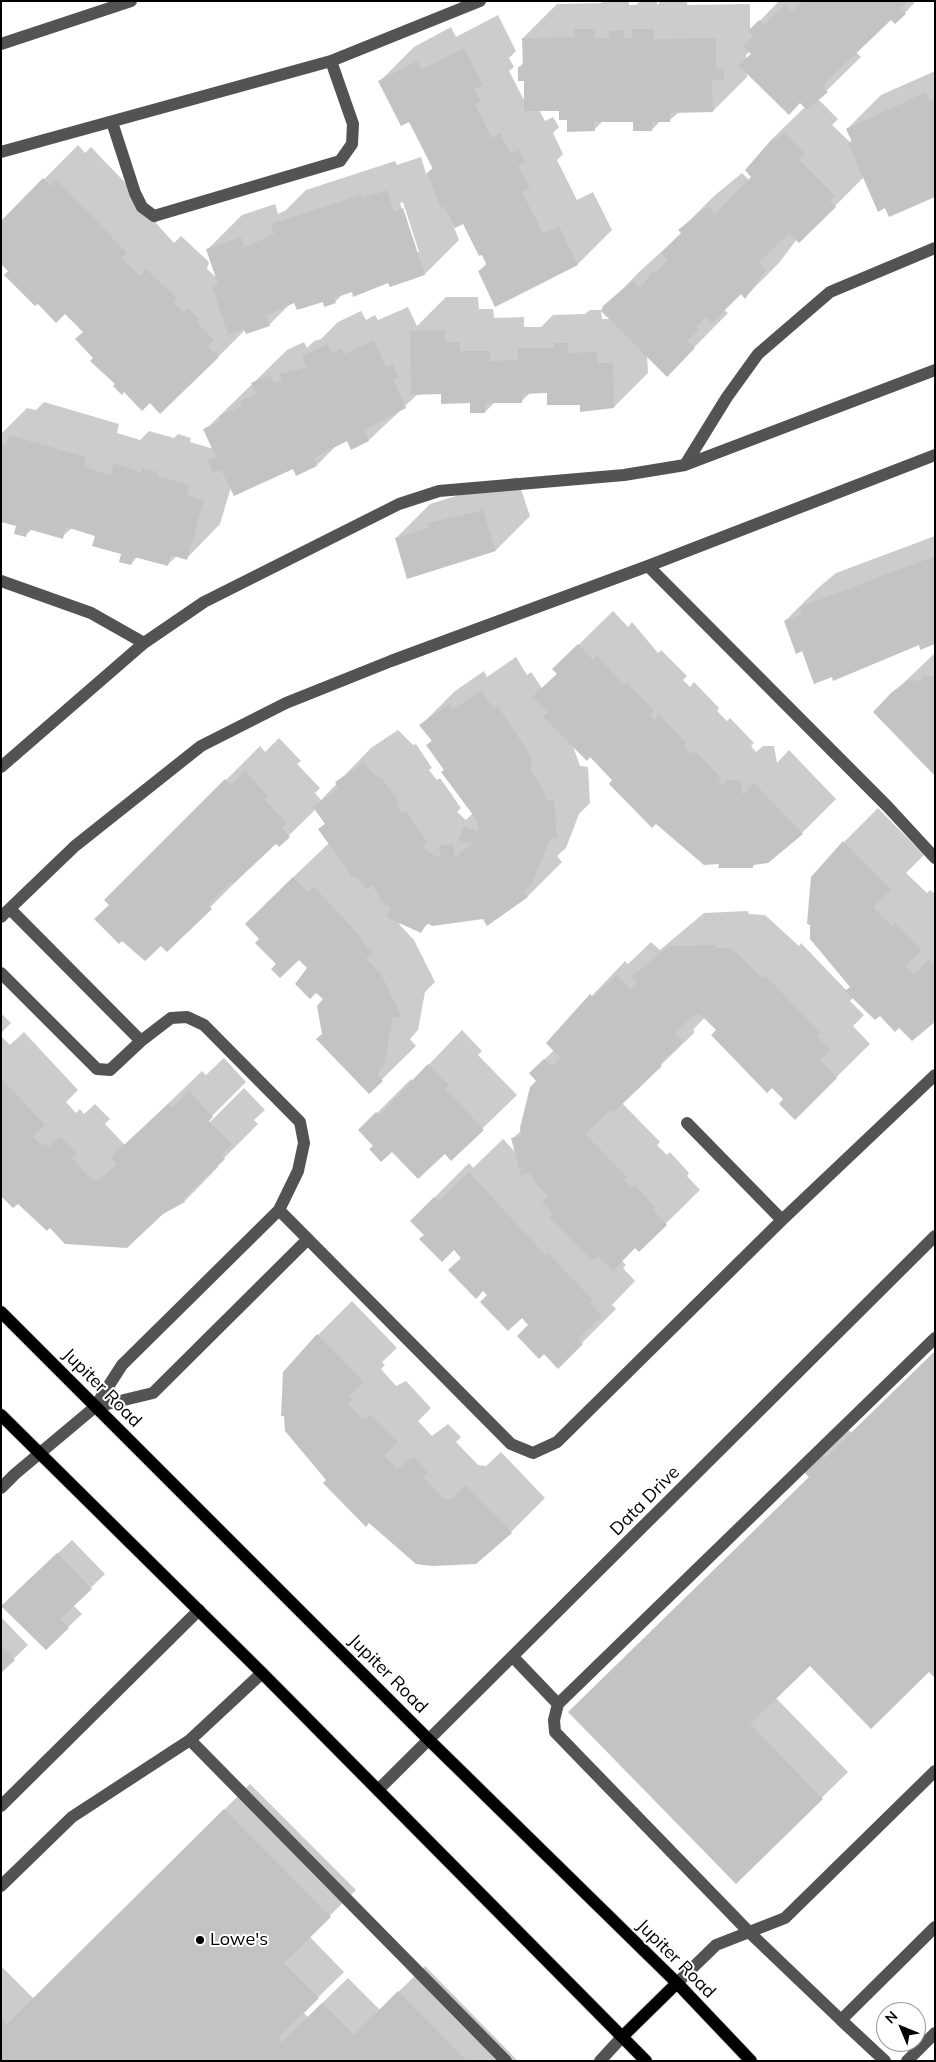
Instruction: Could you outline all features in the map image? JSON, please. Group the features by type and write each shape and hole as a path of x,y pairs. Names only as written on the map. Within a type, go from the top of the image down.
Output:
{"main road":[{"name":"Jupiter Road","path":"1,1312 429,1740 677,1984 752,2061"},
{"path":"1,1415 262,1673 646,2061"},
{"path":"622,2037 677,1984"}],"street":[{"path":"1,44 131,1"},
{"path":"1,152 331,61 480,1"},
{"path":"112,122 135,193 142,207 154,216 340,162 352,144 353,124 331,61"},
{"path":"685,465 727,397 758,354 830,292 935,248"},
{"path":"1,767 144,643 204,602 399,504 439,490 624,476 685,465 935,370"},
{"path":"141,1041 6,913 75,846 201,746 286,703 391,661 648,566 935,455"},
{"path":"648,566 888,807 935,858"},
{"path":"1,581 91,613 144,643"},
{"path":"1,973 97,1069 110,1070 141,1041 171,1018 187,1017 204,1025 300,1122 304,1143 298,1171 279,1210 122,1365 96,1407 15,1474 1,1488"},
{"path":"279,1210 512,1444 534,1453 557,1442 782,1220 935,1075"},
{"path":"687,1123 782,1220"},
{"name":"Data Drive","path":"378,1790 935,1236"},
{"path":"96,1407 153,1394 308,1239"},
{"path":"885,2061 750,1933 555,1732 554,1720 558,1704 935,1338"},
{"path":"1,1806 199,1610"},
{"path":"513,1657 558,1704"},
{"path":"1,1886 72,1817 190,1740 262,1673"},
{"path":"190,1740 506,2061"},
{"path":"677,1984 716,1945 785,1918 935,1770"},
{"path":"841,2020 935,1927"},
{"path":"907,2061 935,2033"},
{"path":"600,2061 622,2037"}],"building":[{"path":"803,1 908,1 901,8 906,14 895,24 891,20 822,86 828,92 807,110 800,103 789,115 738,65 751,54 743,46 753,36 748,31 759,20 764,25 785,5 792,12"},
{"path":"574,29 595,29 595,39 609,38 609,31 624,30 624,38 632,38 632,29 654,29 654,39 716,38 716,69 724,69 724,79 712,80 713,112 670,113 670,122 652,122 652,131 633,131 633,122 594,122 595,131 567,132 567,120 559,120 559,111 524,111 524,81 518,81 518,67 523,66 522,38 574,37"},
{"path":"464,48 483,86 474,89 481,102 475,104 492,138 500,133 511,154 519,150 526,162 518,166 530,189 522,192 543,233 559,226 578,265 495,307 478,271 487,266 482,255 479,256 463,224 455,228 444,206 441,208 427,173 433,169 409,122 401,126 378,81 417,61 421,70"},
{"path":"926,92 930,101 935,99 935,197 889,217 885,208 878,212 848,143 852,142 846,129"},
{"path":"784,132 805,153 799,160 835,196 830,201 836,207 799,243 789,233 759,263 766,270 745,299 741,294 712,323 706,317 696,327 699,330 687,341 695,348 667,377 601,311 603,306 632,281 640,288 653,271 655,273 668,260 661,253 681,233 678,230 708,206 715,214 751,177 745,170 772,139 774,141"},
{"path":"43,178 50,186 57,180 127,253 122,258 140,276 146,269 176,297 174,303 183,312 189,309 199,319 196,322 214,340 208,347 219,357 160,414 150,403 142,411 124,392 122,395 113,386 115,384 90,361 93,358 75,339 83,332 65,314 56,323 38,304 35,306 4,275 8,271 1,264 1,221"},
{"path":"387,190 394,212 403,208 425,275 390,287 388,283 353,297 352,292 334,298 336,303 324,307 323,302 297,310 294,303 266,316 270,326 246,334 244,329 228,335 212,286 218,284 206,249 241,237 244,247 274,234 271,224 361,195 363,198"},
{"path":"445,330 445,342 460,342 460,351 490,351 490,361 518,360 518,348 554,348 554,343 568,343 568,353 597,352 598,363 613,363 614,408 580,412 580,405 547,405 547,393 522,394 522,403 485,403 485,413 470,413 470,403 441,404 441,394 411,395 410,331"},
{"path":"374,340 386,367 393,364 398,377 393,379 406,408 364,430 369,441 351,450 347,441 314,458 317,466 296,476 293,469 234,496 221,470 213,473 208,461 216,457 203,429 221,421 219,416 242,406 240,401 256,394 251,383 270,375 274,384 282,380 279,374 307,367 302,356 327,344 332,353 341,348 344,354"},
{"path":"9,435 86,457 84,467 111,475 114,464 141,472 142,468 158,472 157,476 189,485 187,495 204,500 187,560 171,555 168,566 134,557 131,565 119,562 121,554 92,546 95,536 66,527 63,539 28,529 26,537 14,534 16,526 1,522 1,444 6,445"},
{"path":"483,510 496,551 407,579 395,538 429,528 428,523"},
{"path":"935,556 935,644 920,650 919,645 833,681 832,677 814,684 802,651 796,654 784,621 803,614 800,607"},
{"path":"578,644 593,660 597,655 624,686 627,683 654,711 650,715 655,720 659,715 686,743 684,746 692,754 695,751 721,778 718,780 722,785 728,780 740,780 743,795 754,783 803,834 768,863 753,865 753,868 718,868 719,864 704,865 656,824 652,828 609,784 612,780 590,757 587,761 543,717 548,712 533,696 557,674 552,669"},
{"path":"923,676 935,676 935,753 932,754 935,757 934,775 873,712 891,693 908,680 922,681"},
{"path":"481,690 493,708 497,705 531,756 531,772 541,785 546,800 554,800 557,838 550,839 532,884 524,891 528,897 487,926 483,919 432,926 427,923 421,933 386,917 391,907 383,903 372,885 366,889 357,877 353,878 318,829 325,824 313,807 339,788 335,782 363,763 379,778 381,777 399,802 396,805 403,813 406,811 428,843 423,846 428,852 441,858 439,845 453,844 455,857 472,844 458,840 464,827 479,832 476,819 441,772 444,770 426,745 432,741 419,725 449,704 453,710"},
{"path":"245,771 268,796 264,799 287,823 282,828 290,837 279,847 276,844 233,884 232,882 208,905 212,909 167,952 161,946 145,961 122,941 119,944 94,919 109,905 104,900 225,779 230,785"},
{"path":"843,841 891,890 873,907 892,926 895,923 922,950 906,966 914,974 929,959 935,964 935,1022 912,1041 899,1028 895,1032 880,1016 875,1020 845,991 850,987 810,939 810,925 807,924 811,877"},
{"path":"293,877 308,892 313,886 362,938 360,939 372,953 366,959 381,974 402,1017 393,1017 384,1066 377,1074 383,1081 369,1094 316,1039 322,1034 317,1006 323,999 316,993 310,999 295,984 307,968 299,960 280,978 271,969 276,964 255,943 259,939 245,924"},
{"path":"715,945 715,948 731,948 764,979 766,976 820,1032 817,1036 831,1050 820,1060 837,1078 795,1120 779,1104 783,1099 772,1088 767,1093 711,1035 716,1030 700,1014 694,1015 675,1034 683,1042 659,1064 662,1066 613,1113 610,1110 585,1134 627,1177 624,1180 632,1188 635,1185 656,1208 653,1210 667,1225 639,1252 635,1248 613,1271 598,1256 592,1261 549,1217 553,1214 542,1202 548,1196 533,1180 531,1172 521,1176 511,1138 521,1136 520,1128 530,1087 536,1081 529,1073 544,1059 552,1066 560,1058 546,1043 590,994 593,997 616,975 631,989 637,982 632,976 669,946"},
{"path":"428,1064 449,1085 445,1089 484,1130 451,1161 445,1154 418,1179 392,1152 381,1162 369,1149 373,1146 358,1130 376,1112 379,1115"},
{"path":"1,1078 45,1125 33,1136 42,1146 45,1142 49,1147 60,1137 77,1154 72,1158 92,1180 100,1180 117,1164 111,1157 168,1104 172,1108 189,1091 213,1117 209,1121 232,1144 221,1155 225,1159 183,1199 185,1202 163,1214 127,1248 65,1244 50,1228 47,1231 18,1204 13,1208 1,1196"},
{"path":"469,1172 545,1255 548,1253 593,1300 590,1303 602,1316 578,1339 583,1344 558,1369 544,1354 539,1359 517,1336 528,1325 522,1318 508,1331 480,1302 487,1295 483,1291 476,1299 448,1270 461,1258 454,1250 442,1262 419,1239 424,1235 410,1221 434,1197 439,1201"},
{"path":"317,1334 364,1382 349,1396 352,1400 348,1404 362,1419 371,1415 398,1442 384,1455 397,1469 414,1457 428,1472 423,1477 444,1499 451,1499 466,1485 512,1533 476,1564 432,1566 416,1564 369,1523 366,1527 323,1483 326,1480 285,1431 284,1416 281,1416 283,1372"},
{"path":"935,1351 935,1678 929,1672 871,1729 810,1666 750,1724 823,1799 736,1884 568,1712 809,1477 803,1471 821,1454 825,1458"},
{"path":"57,1553 92,1589 60,1619 69,1628 46,1650 1,1606"},
{"path":"1,1645 15,1660 1,1673"},
{"name":"Lowe's","path":"224,1809 331,1917 284,1963 319,1998 278,2039 282,2042 322,2003 354,2035 398,1991 467,2061 1,2061 1,2018 7,2024"}],"place":[{"name":"Lowe's","path":"200,1940"}]}
